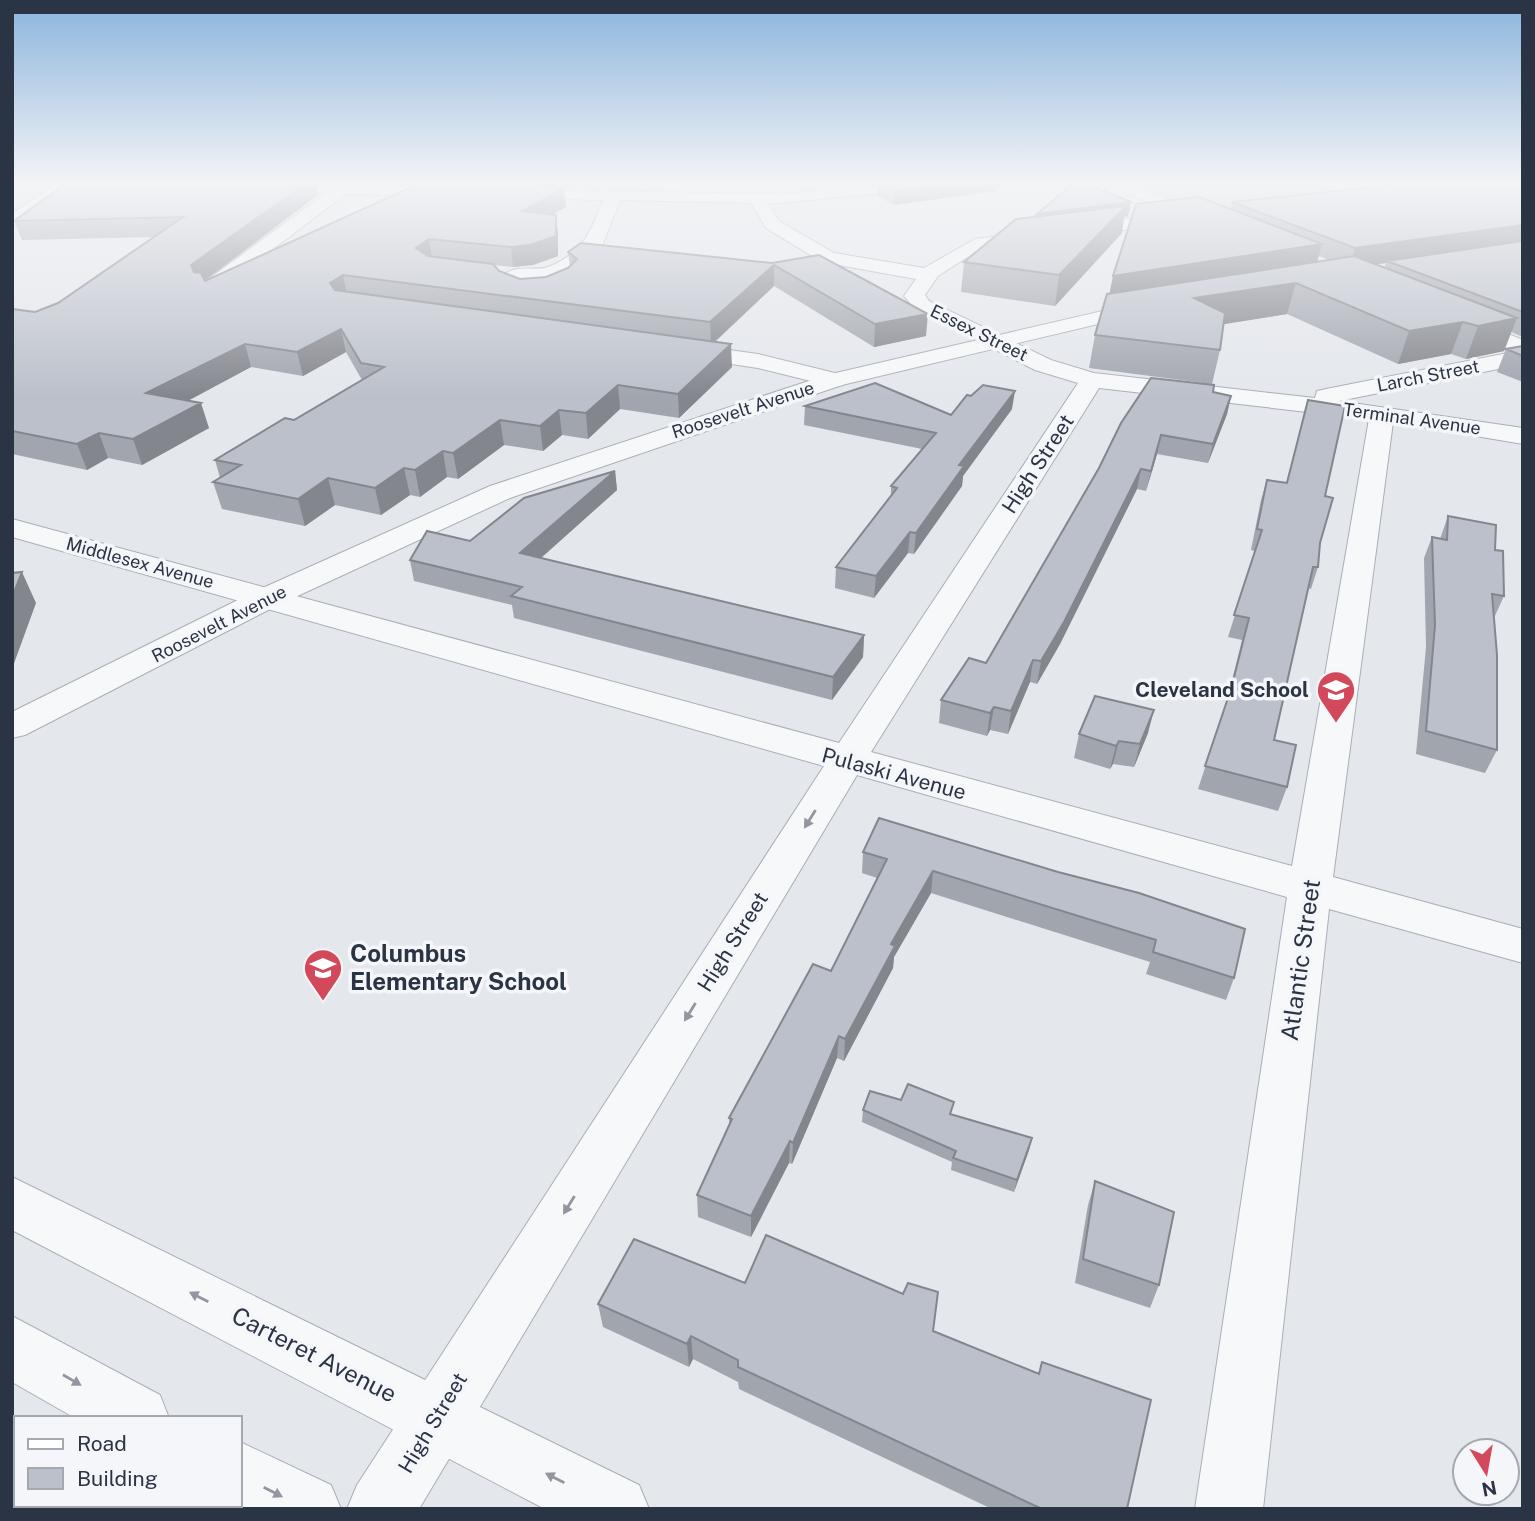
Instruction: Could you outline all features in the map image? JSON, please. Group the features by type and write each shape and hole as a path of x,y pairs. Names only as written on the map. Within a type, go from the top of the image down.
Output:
{"street":[{"path":"209,288 253,255"},
{"path":"484,275 510,278 506,283 517,289 547,289 566,280 553,273 578,255"},
{"path":"824,255 929,275"},
{"name":"Essex Street","path":"959,255 929,275 914,296 922,305 1056,370 1093,380"},
{"name":"Roosevelt Avenue","path":"12,727 267,598 500,492 835,380 1073,323 1174,302"},
{"path":"1435,313 1523,348"},
{"path":"662,348 758,361 835,380"},
{"name":"Larch Street","path":"1292,402 1523,357"},
{"name":"Terminal Avenue","path":"1093,380 1382,413 1523,436"},
{"name":"High Street","path":"381,1509 846,761 1093,380"},
{"name":"Atlantic Street","path":"1229,1509 1310,887 1382,413"},
{"name":"Middlesex Avenue","path":"12,528 267,598"},
{"name":"Pulaski Avenue","path":"267,598 846,761 1523,946"},
{"name":"Carteret Avenue","path":"12,1202 615,1509"},
{"path":"12,1347 134,1416"},
{"path":"242,1476 307,1509"}],"building":[{"path":"128,255 205,255 191,265 194,272 201,273 205,281 262,255 426,255 493,264 499,271 520,279 546,277 568,268 577,259 572,255 695,255 772,263 819,255 928,314 875,324 774,265 710,322 343,275 330,283 335,290 731,344 678,394 618,385 586,413 559,410 540,426 500,420 453,453 443,451 415,470 404,468 375,488 328,478 298,499 213,482 241,465 215,460 285,418 294,420 384,367 361,363 341,329 297,352 245,344 146,393 201,403 133,439 99,433 77,444 12,431 12,309 35,312 58,303"},
{"path":"972,255 1078,255 1059,275 964,262"},
{"path":"1120,255 1250,255 1113,276"},
{"path":"1428,255 1523,255 1523,312 1387,261"},
{"path":"1354,256 1517,318 1478,326 1463,322 1409,331 1296,283 1194,298 1225,313 1220,350 1095,335 1107,294"},
{"path":"1523,346 1523,356 1506,349"},
{"path":"1151,378 1214,385 1213,392 1231,396 1213,444 1161,435 1151,471 1141,469 1064,622 1041,661 1033,660 1011,711 994,707 990,713 941,700 969,658 986,663 1099,468 1121,423"},
{"path":"875,383 951,415 967,395 971,396 983,385 1015,391 959,465 964,466 916,533 910,532 876,576 836,567 897,488 891,486 936,433 805,406"},
{"path":"1308,400 1345,406 1325,496 1333,498 1320,543 1318,567 1313,567 1274,740 1296,745 1287,787 1205,766 1231,689 1249,618 1234,615 1262,530 1257,529 1267,480 1287,483"},
{"path":"615,471 520,553 864,635 833,677 511,596 522,587 410,560 427,531 470,541 524,498"},
{"path":"1448,516 1496,525 1495,550 1503,551 1504,596 1492,594 1497,655 1497,750 1426,731 1435,625 1432,537 1447,540"},
{"path":"22,572 12,597 12,573"},
{"path":"1095,696 1154,710 1140,744 1119,741 1116,746 1079,734"},
{"path":"879,818 1058,872 1139,893 1245,929 1234,978 1153,952 1156,940 933,871 891,944 895,946 845,1039 839,1036 793,1143 790,1141 751,1216 697,1195 732,1119 729,1118 813,964 831,971 887,859 863,852"},
{"path":"908,1084 954,1102 950,1114 1032,1138 1017,1180 953,1158 956,1151 863,1110 870,1091 901,1100"},
{"path":"1095,1181 1174,1212 1159,1285 1083,1259"},
{"path":"766,1235 903,1294 908,1283 938,1292 933,1331 1039,1374 1042,1362 1151,1400 1127,1509 1040,1509 738,1367 738,1360 691,1336 687,1344 598,1304 634,1239 745,1283"}],"place":[{"name":"Cleveland School","path":"1336,724"},
{"name":"Columbus Elementary School","path":"323,1002"}]}
